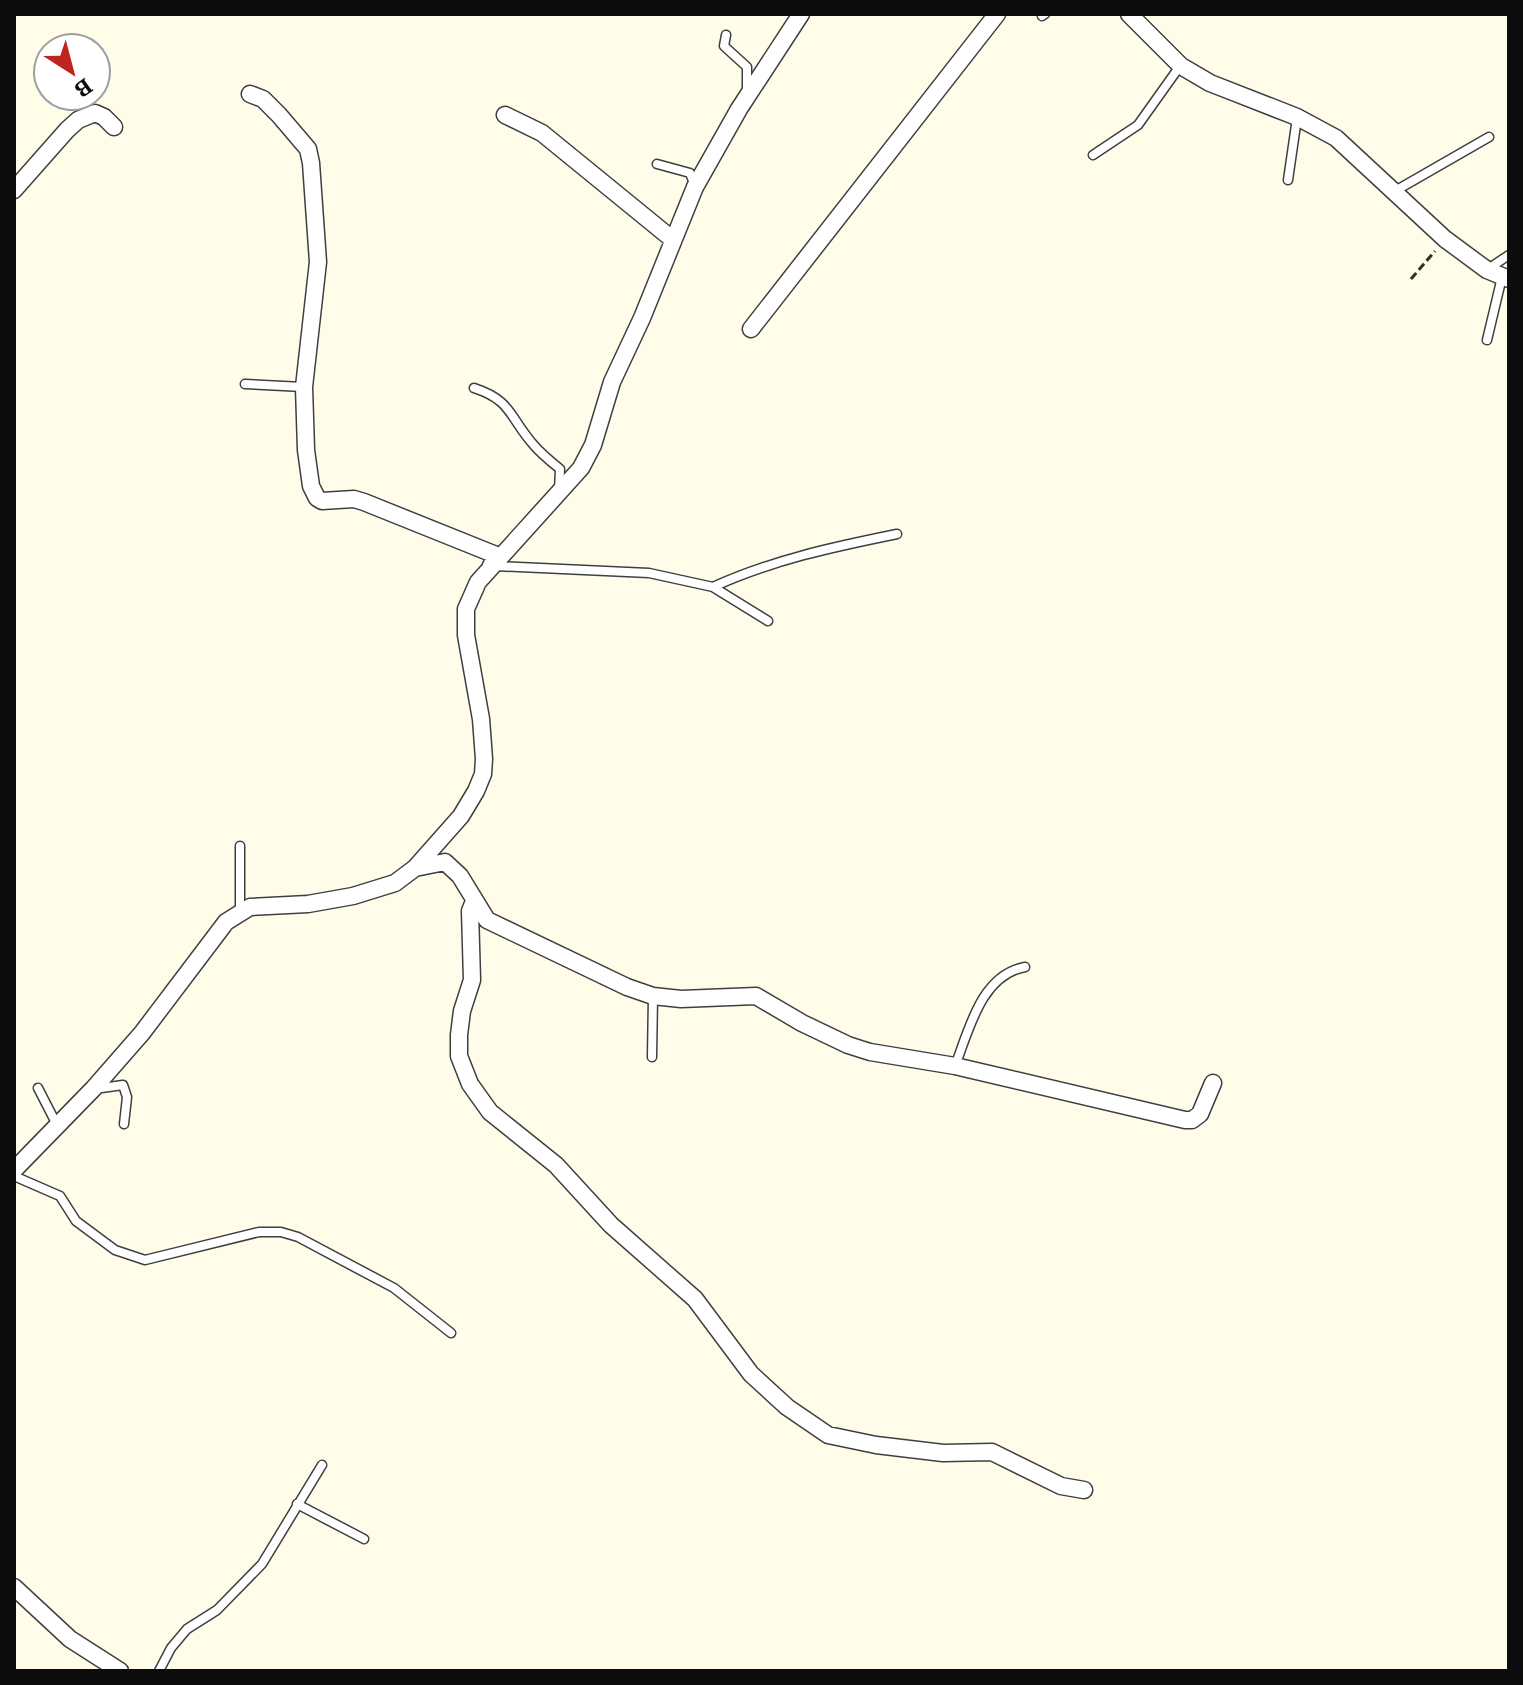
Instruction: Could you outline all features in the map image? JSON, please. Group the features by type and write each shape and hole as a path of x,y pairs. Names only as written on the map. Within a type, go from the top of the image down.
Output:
{"street":[{"path":"14,1170 93,1089 182,983 216,932 240,912 250,907 308,904 353,896 395,883 415,868 461,816 483,774 484,759 481,719 465,622 473,591 581,468 593,445 612,382 642,318 695,187 747,96 801,14"},
{"path":"751,329 997,14"},
{"path":"1129,14 1181,66 1210,83 1297,117 1336,138 1445,239 1499,275"},
{"path":"250,94 263,99 279,115 308,149 311,163 318,262 304,387 306,450 311,486 317,498 322,501 354,499 472,543 496,555 491,570"},
{"path":"14,190 78,120 95,113 114,127"},
{"path":"505,115 542,133 672,239"},
{"path":"415,868 445,862 460,876 487,920 608,979 653,996 681,999 756,996 802,1023 870,1052 955,1066 1185,1120 1192,1120 1200,1114 1213,1083"},
{"path":"474,901 470,911 472,980 462,1011 459,1035 459,1056 470,1084 490,1112 556,1165 611,1225 695,1299 751,1374 787,1407 828,1435 876,1445 943,1453 992,1452 1061,1486 1084,1490"},
{"path":"14,1587 70,1639 120,1671"}],"lane":[{"path":"726,35 724,46 747,67 747,96"},
{"path":"1093,155 1138,125 1181,66"},
{"path":"1288,180 1297,117"},
{"path":"1394,192 1489,137"},
{"path":"657,164 690,173 695,187"},
{"path":"1487,340 1499,275 1509,255"},
{"path":"245,384 304,387"},
{"path":"474,388 493,394 505,403 533,444 560,469 558,496"},
{"path":"713,587 750,570 793,556 897,534"},
{"path":"491,570 649,573 713,587 768,621"},
{"path":"240,846 240,912"},
{"path":"955,1066 985,995 1006,973 1025,967"},
{"path":"652,1057 653,996"},
{"path":"93,1089 123,1085 127,1097 124,1124"},
{"path":"38,1088 58,1125"},
{"path":"14,1176 60,1196 76,1221 115,1250 145,1260 259,1232 281,1232 298,1237 394,1288 451,1333"},
{"path":"159,1671 171,1648 187,1629 217,1610 262,1564 322,1465"},
{"path":"297,1504 364,1539"}],"path":[{"path":"1411,279 1445,239"}]}
